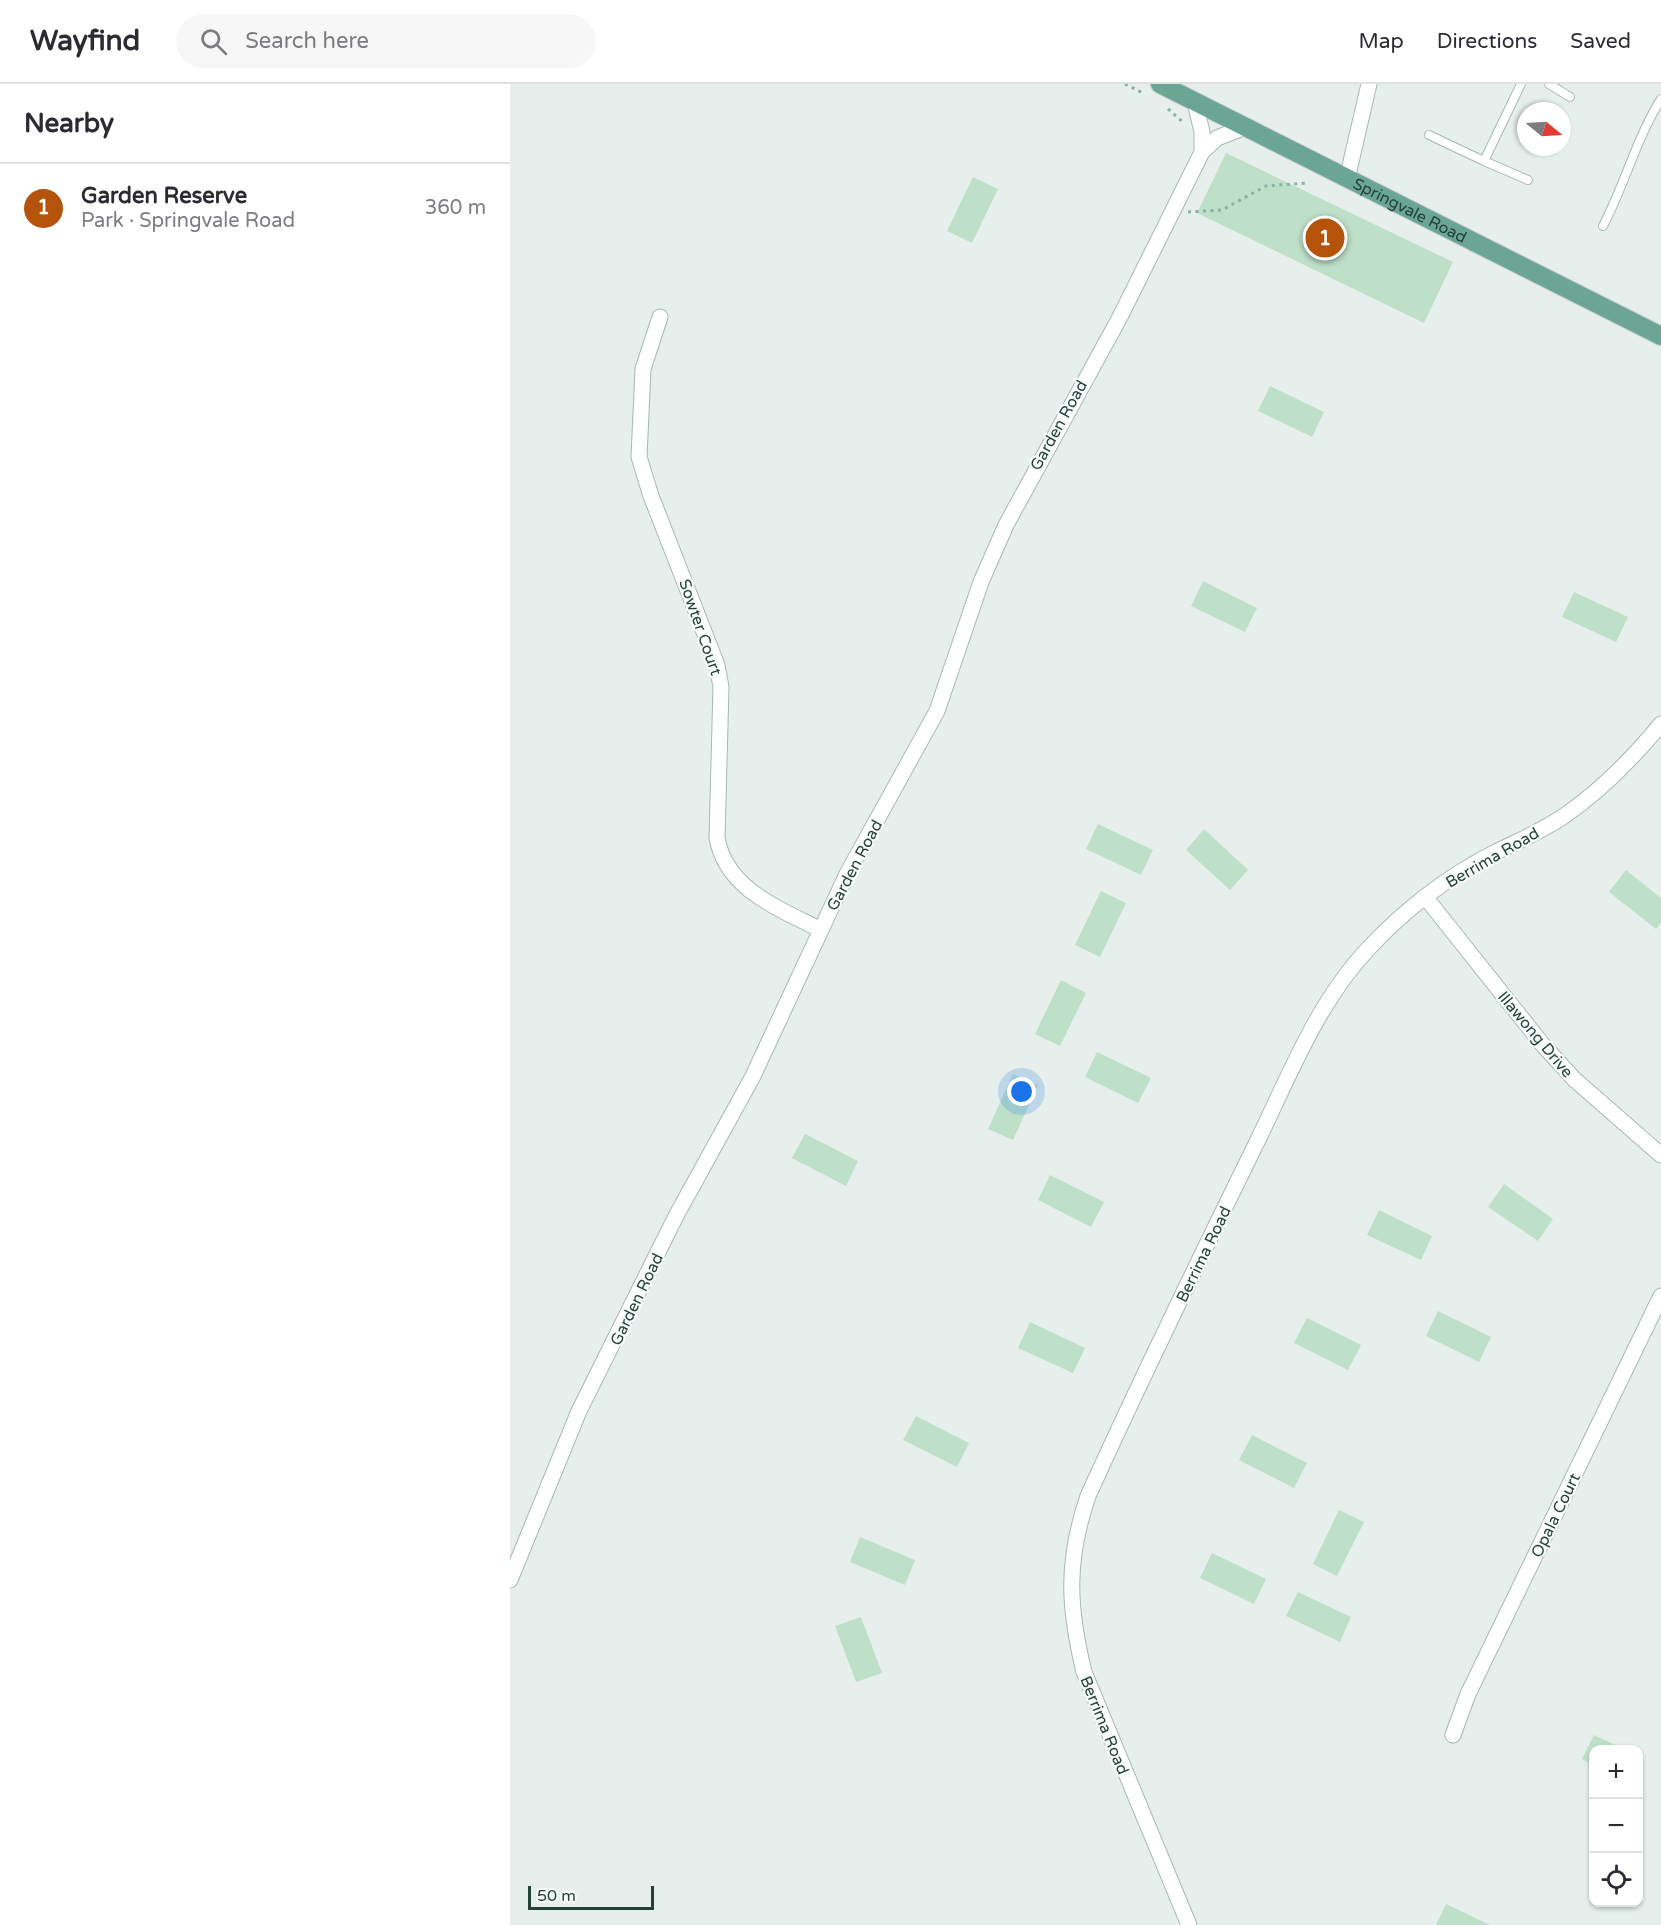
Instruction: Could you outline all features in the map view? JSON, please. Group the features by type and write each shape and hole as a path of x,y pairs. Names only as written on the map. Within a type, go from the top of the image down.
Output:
{"main road":[{"name":"Springvale Road","path":"1157,95 1195,102 1661,336"}],"street":[{"path":"1347,179 1369,84"},
{"name":"Garden Road","path":"1195,102 1202,132 1202,152"},
{"name":"Garden Road","path":"510,1580 579,1411 629,1316 676,1216 752,1078 847,874 938,711 981,582 1006,525 1120,317 1202,152 1217,138 1245,127"},
{"name":"Sowter Court","path":"660,317 643,369 639,457 651,496 717,665 721,687 717,838 720,857 737,880 784,911 820,930"},
{"name":"Berrima Road","path":"1189,1925 1084,1672 1075,1634 1072,1599 1076,1532 1088,1496 1320,1015 1342,980 1367,949 1396,920 1457,874 1535,833 1596,792 1632,759 1661,724"},
{"name":"Illawong Drive","path":"1426,898 1550,1054 1619,1121 1661,1155"},
{"name":"Opala Court","path":"1453,1735 1468,1694 1661,1296"}],"lane":[{"path":"1484,161 1521,84"},
{"path":"1549,84 1570,97"},
{"path":"1603,226 1619,194 1631,156 1661,99"},
{"path":"1429,135 1528,180"}],"path":[{"path":"1125,84 1157,95 1188,127 1202,132"},
{"path":"1172,213 1222,210 1266,186 1309,183"}],"green space":[{"path":"1226,153 1453,262 1424,323 1197,213"},
{"path":"973,177 998,189 972,243 947,231"},
{"path":"1270,386 1324,412 1312,437 1258,411"},
{"path":"1203,581 1257,608 1245,632 1191,606"},
{"path":"1574,592 1628,617 1616,642 1562,617"},
{"path":"1098,824 1153,850 1141,875 1086,849"},
{"path":"1204,829 1248,870 1230,890 1186,850"},
{"path":"1626,870 1661,898 1661,922 1656,929 1609,892"},
{"path":"1101,891 1126,903 1100,957 1075,945"},
{"path":"1061,980 1086,993 1060,1046 1035,1034"},
{"path":"1097,1052 1151,1078 1138,1103 1085,1077"},
{"path":"1013,1074 1038,1085 1013,1140 988,1129"},
{"path":"805,1134 858,1161 846,1186 792,1158"},
{"path":"1050,1175 1104,1202 1091,1227 1038,1200"},
{"path":"1504,1184 1553,1219 1538,1241 1488,1207"},
{"path":"1379,1210 1432,1236 1421,1260 1367,1235"},
{"path":"1438,1311 1491,1337 1479,1362 1426,1336"},
{"path":"1307,1318 1361,1345 1348,1370 1294,1343"},
{"path":"1030,1322 1085,1348 1073,1373 1018,1348"},
{"path":"916,1416 969,1443 957,1467 903,1440"},
{"path":"1252,1435 1307,1463 1294,1488 1239,1460"},
{"path":"1339,1510 1364,1522 1337,1576 1313,1564"},
{"path":"860,1537 915,1560 905,1585 850,1562"},
{"path":"1212,1553 1266,1579 1254,1604 1200,1578"},
{"path":"1298,1592 1351,1617 1340,1642 1286,1616"},
{"path":"861,1617 882,1673 856,1682 835,1626"},
{"path":"1594,1735 1615,1745 1589,1745"},
{"path":"1589,1745 1589,1763 1582,1759"},
{"path":"1446,1904 1490,1925 1436,1925"}],"place":[{"name":"Garden Reserve","path":"1325,238"}]}
